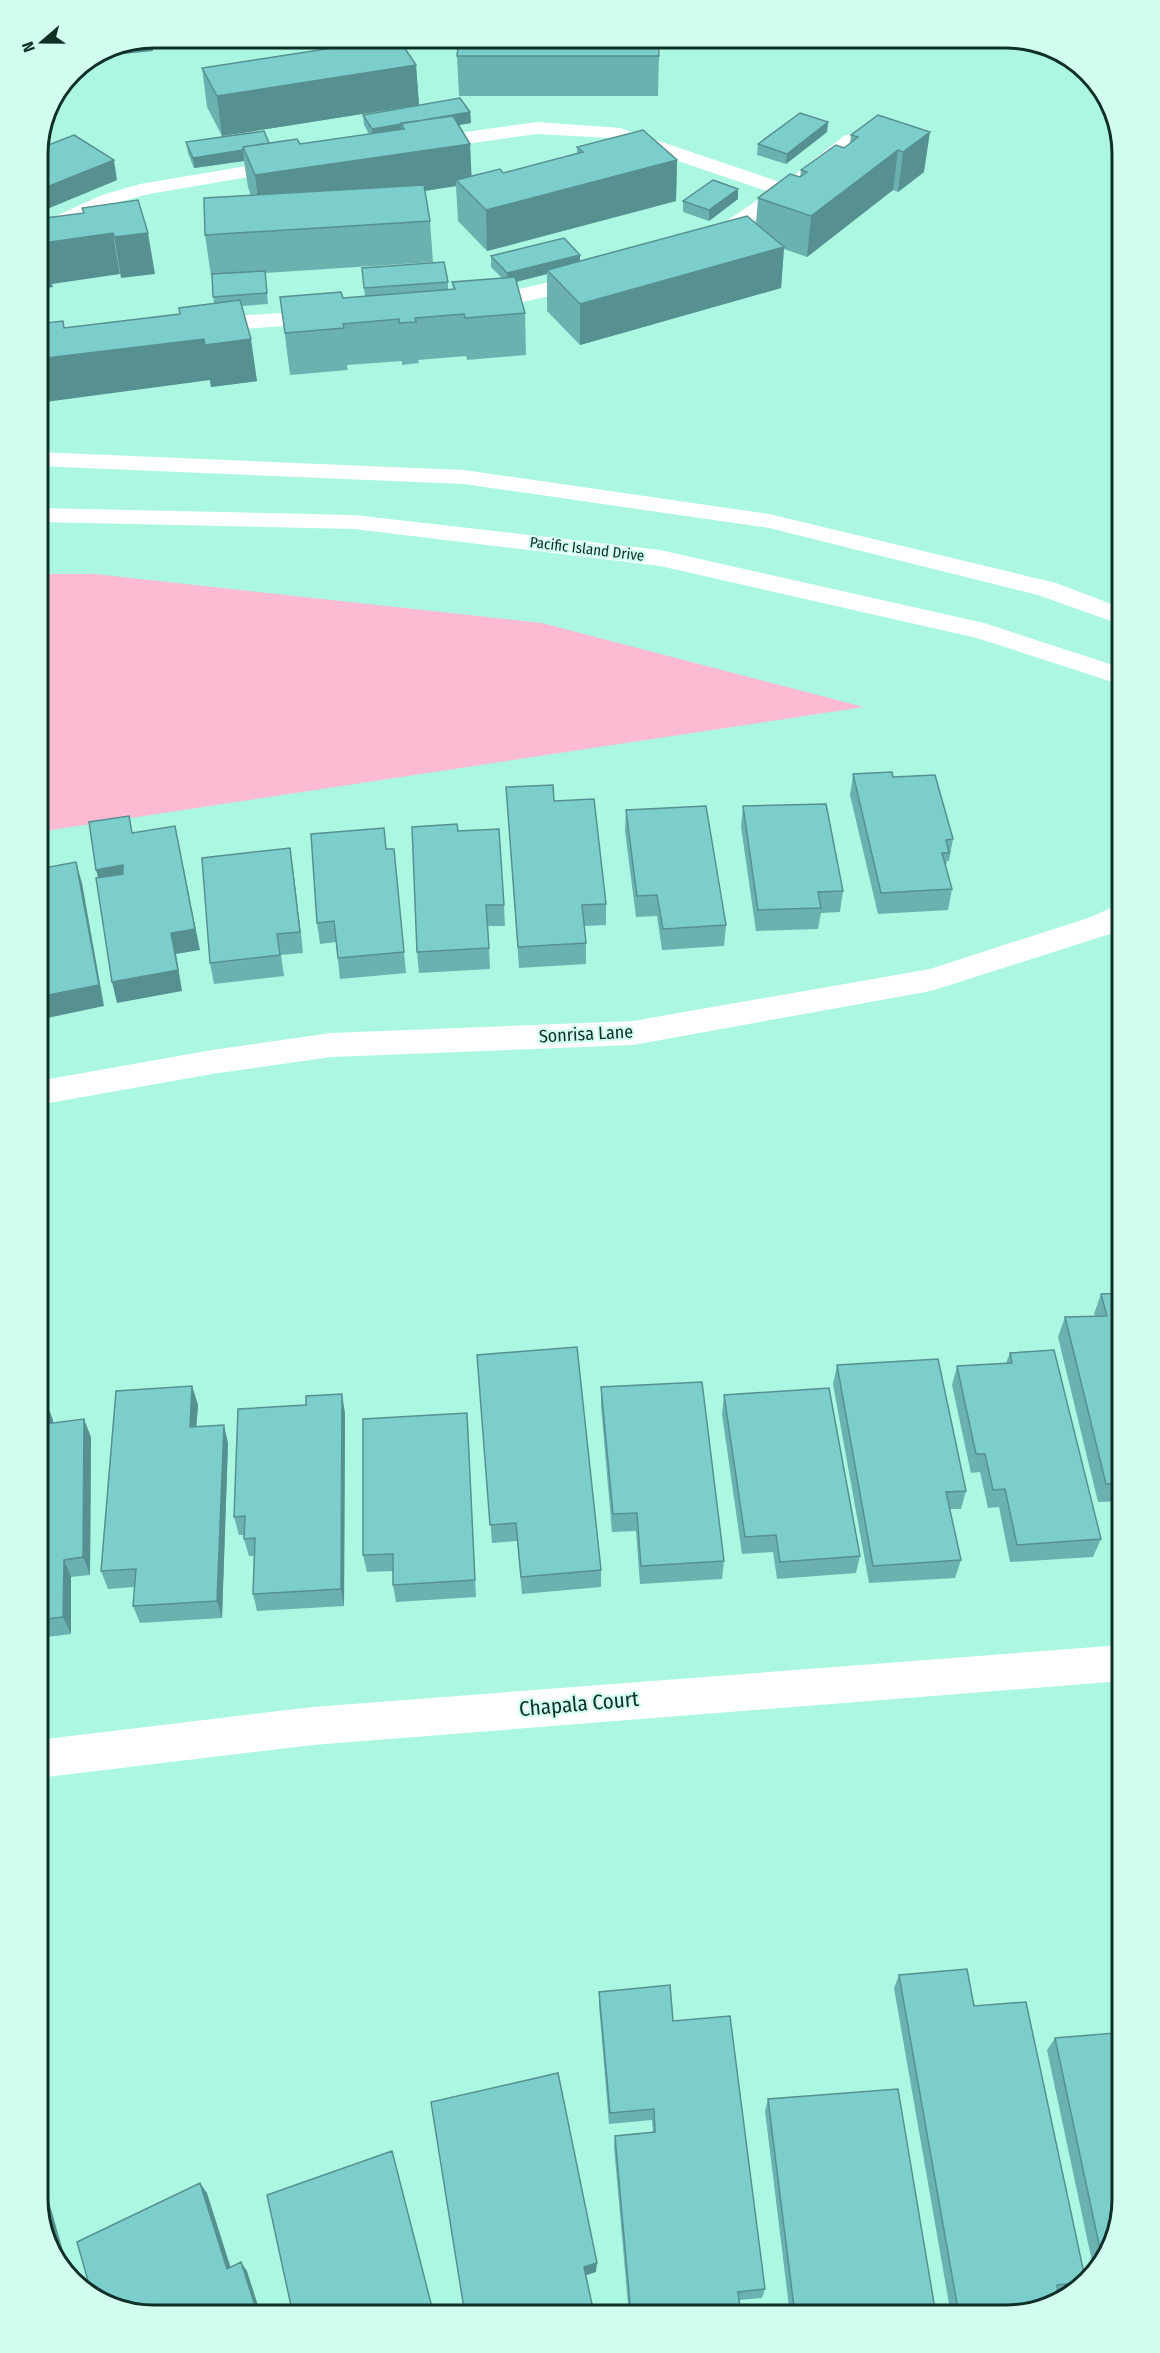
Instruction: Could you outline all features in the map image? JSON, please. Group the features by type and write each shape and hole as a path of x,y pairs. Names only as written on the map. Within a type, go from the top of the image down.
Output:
{"main road":[{"path":"403,147 537,128 613,132 785,190"},
{"path":"695,254 851,140"},
{"path":"48,227 109,199 147,188 310,162"},
{"path":"459,309 528,296 606,276"},
{"path":"184,327 351,316"},
{"path":"48,459 464,477 769,521 1047,589 1112,613"},
{"name":"Pacific Island Drive","path":"48,515 354,522 660,558 984,631 1112,673"},
{"name":"Sonrisa Lane","path":"48,1091 212,1062 331,1045 633,1033 931,980 1102,925 1112,920"},
{"name":"Chapala Court","path":"48,1758 313,1726 1112,1664"}],"shaded area":[{"path":"48,574 95,574 542,623 864,707 48,830"}],"building":[{"path":"333,48 405,48 416,65 217,96 202,68"},
{"path":"458,48 659,48 659,56 457,56"},
{"path":"460,98 470,112 372,129 363,115"},
{"path":"800,113 828,122 787,154 758,144"},
{"path":"878,115 930,132 903,152 898,150 811,216 758,198 790,174 800,177 807,172 801,170 836,145 844,148 858,137 851,135"},
{"path":"453,116 470,144 255,175 243,147 297,139 300,144 404,129 401,123"},
{"path":"643,130 677,160 486,210 456,180 500,169 503,173 583,152 577,147"},
{"path":"264,131 269,143 243,147 243,150 193,158 186,142"},
{"path":"74,135 114,160 48,187 48,145"},
{"path":"713,180 738,189 709,210 683,201"},
{"path":"424,185 430,221 205,235 204,198"},
{"path":"138,200 148,233 114,237 113,233 48,242 48,218 84,213 82,208"},
{"path":"747,216 784,247 580,304 547,270"},
{"path":"564,238 580,255 507,273 491,256"},
{"path":"444,262 448,282 364,288 362,268"},
{"path":"265,271 267,293 213,297 212,274"},
{"path":"515,277 525,313 465,318 464,314 415,318 416,322 399,323 399,319 343,324 344,328 285,333 280,297 341,292 343,298 455,289 452,282"},
{"path":"240,300 251,339 205,345 204,339 48,358 48,323 63,321 64,328 180,314 179,308"},
{"path":"892,772 893,777 935,775 953,839 946,840 949,853 942,853 952,889 881,893 853,774"},
{"path":"553,785 554,801 594,799 606,904 582,905 586,943 518,947 506,787"},
{"path":"826,804 843,891 818,892 821,908 758,910 743,806"},
{"path":"706,806 726,925 663,929 657,895 637,896 626,810"},
{"path":"129,816 132,833 175,826 195,929 171,933 178,970 112,982 96,878 123,874 123,865 96,870 89,822"},
{"path":"457,824 458,831 499,829 504,905 486,905 489,948 417,952 412,827"},
{"path":"384,828 386,849 394,849 404,952 338,958 334,921 317,923 311,834"},
{"path":"290,848 300,932 277,934 280,955 210,963 202,858"},
{"path":"76,862 99,985 48,995 48,867"},
{"path":"1112,1293 1112,1484 1106,1484 1065,1317 1107,1316 1101,1294"},
{"path":"577,1347 601,1570 521,1577 516,1523 490,1525 477,1355"},
{"path":"1054,1350 1101,1539 1017,1545 1005,1489 993,1490 985,1454 976,1454 957,1366 1012,1363 1010,1353"},
{"path":"938,1359 966,1491 946,1492 961,1560 873,1566 837,1365"},
{"path":"702,1382 724,1561 641,1566 637,1513 613,1514 601,1387"},
{"path":"192,1386 190,1427 224,1425 217,1601 133,1606 136,1569 101,1571 116,1391"},
{"path":"829,1388 860,1556 780,1562 776,1535 745,1537 724,1395"},
{"path":"342,1394 341,1589 253,1594 255,1538 244,1539 245,1516 234,1517 238,1409 306,1405 306,1396"},
{"path":"467,1413 475,1580 393,1585 393,1554 363,1555 363,1419"},
{"path":"84,1419 83,1557 64,1560 63,1617 48,1619 48,1424"},
{"path":"967,1969 974,2006 1026,2002 1084,2271 1069,2284 1057,2285 1058,2291 1019,2304 957,2305 899,1975"},
{"path":"670,1985 673,2021 730,2016 765,2289 738,2292 740,2305 630,2305 615,2136 655,2132 654,2109 610,2113 599,1992"},
{"path":"1112,2033 1112,2199 1110,2219 1100,2248 1055,2038"},
{"path":"558,2073 597,2263 584,2267 592,2304 463,2305 431,2102"},
{"path":"898,2089 934,2305 794,2305 768,2099"},
{"path":"392,2151 431,2305 291,2305 267,2195"},
{"path":"200,2183 227,2269 241,2262 255,2305 147,2305 114,2297 88,2282 77,2242"}]}
